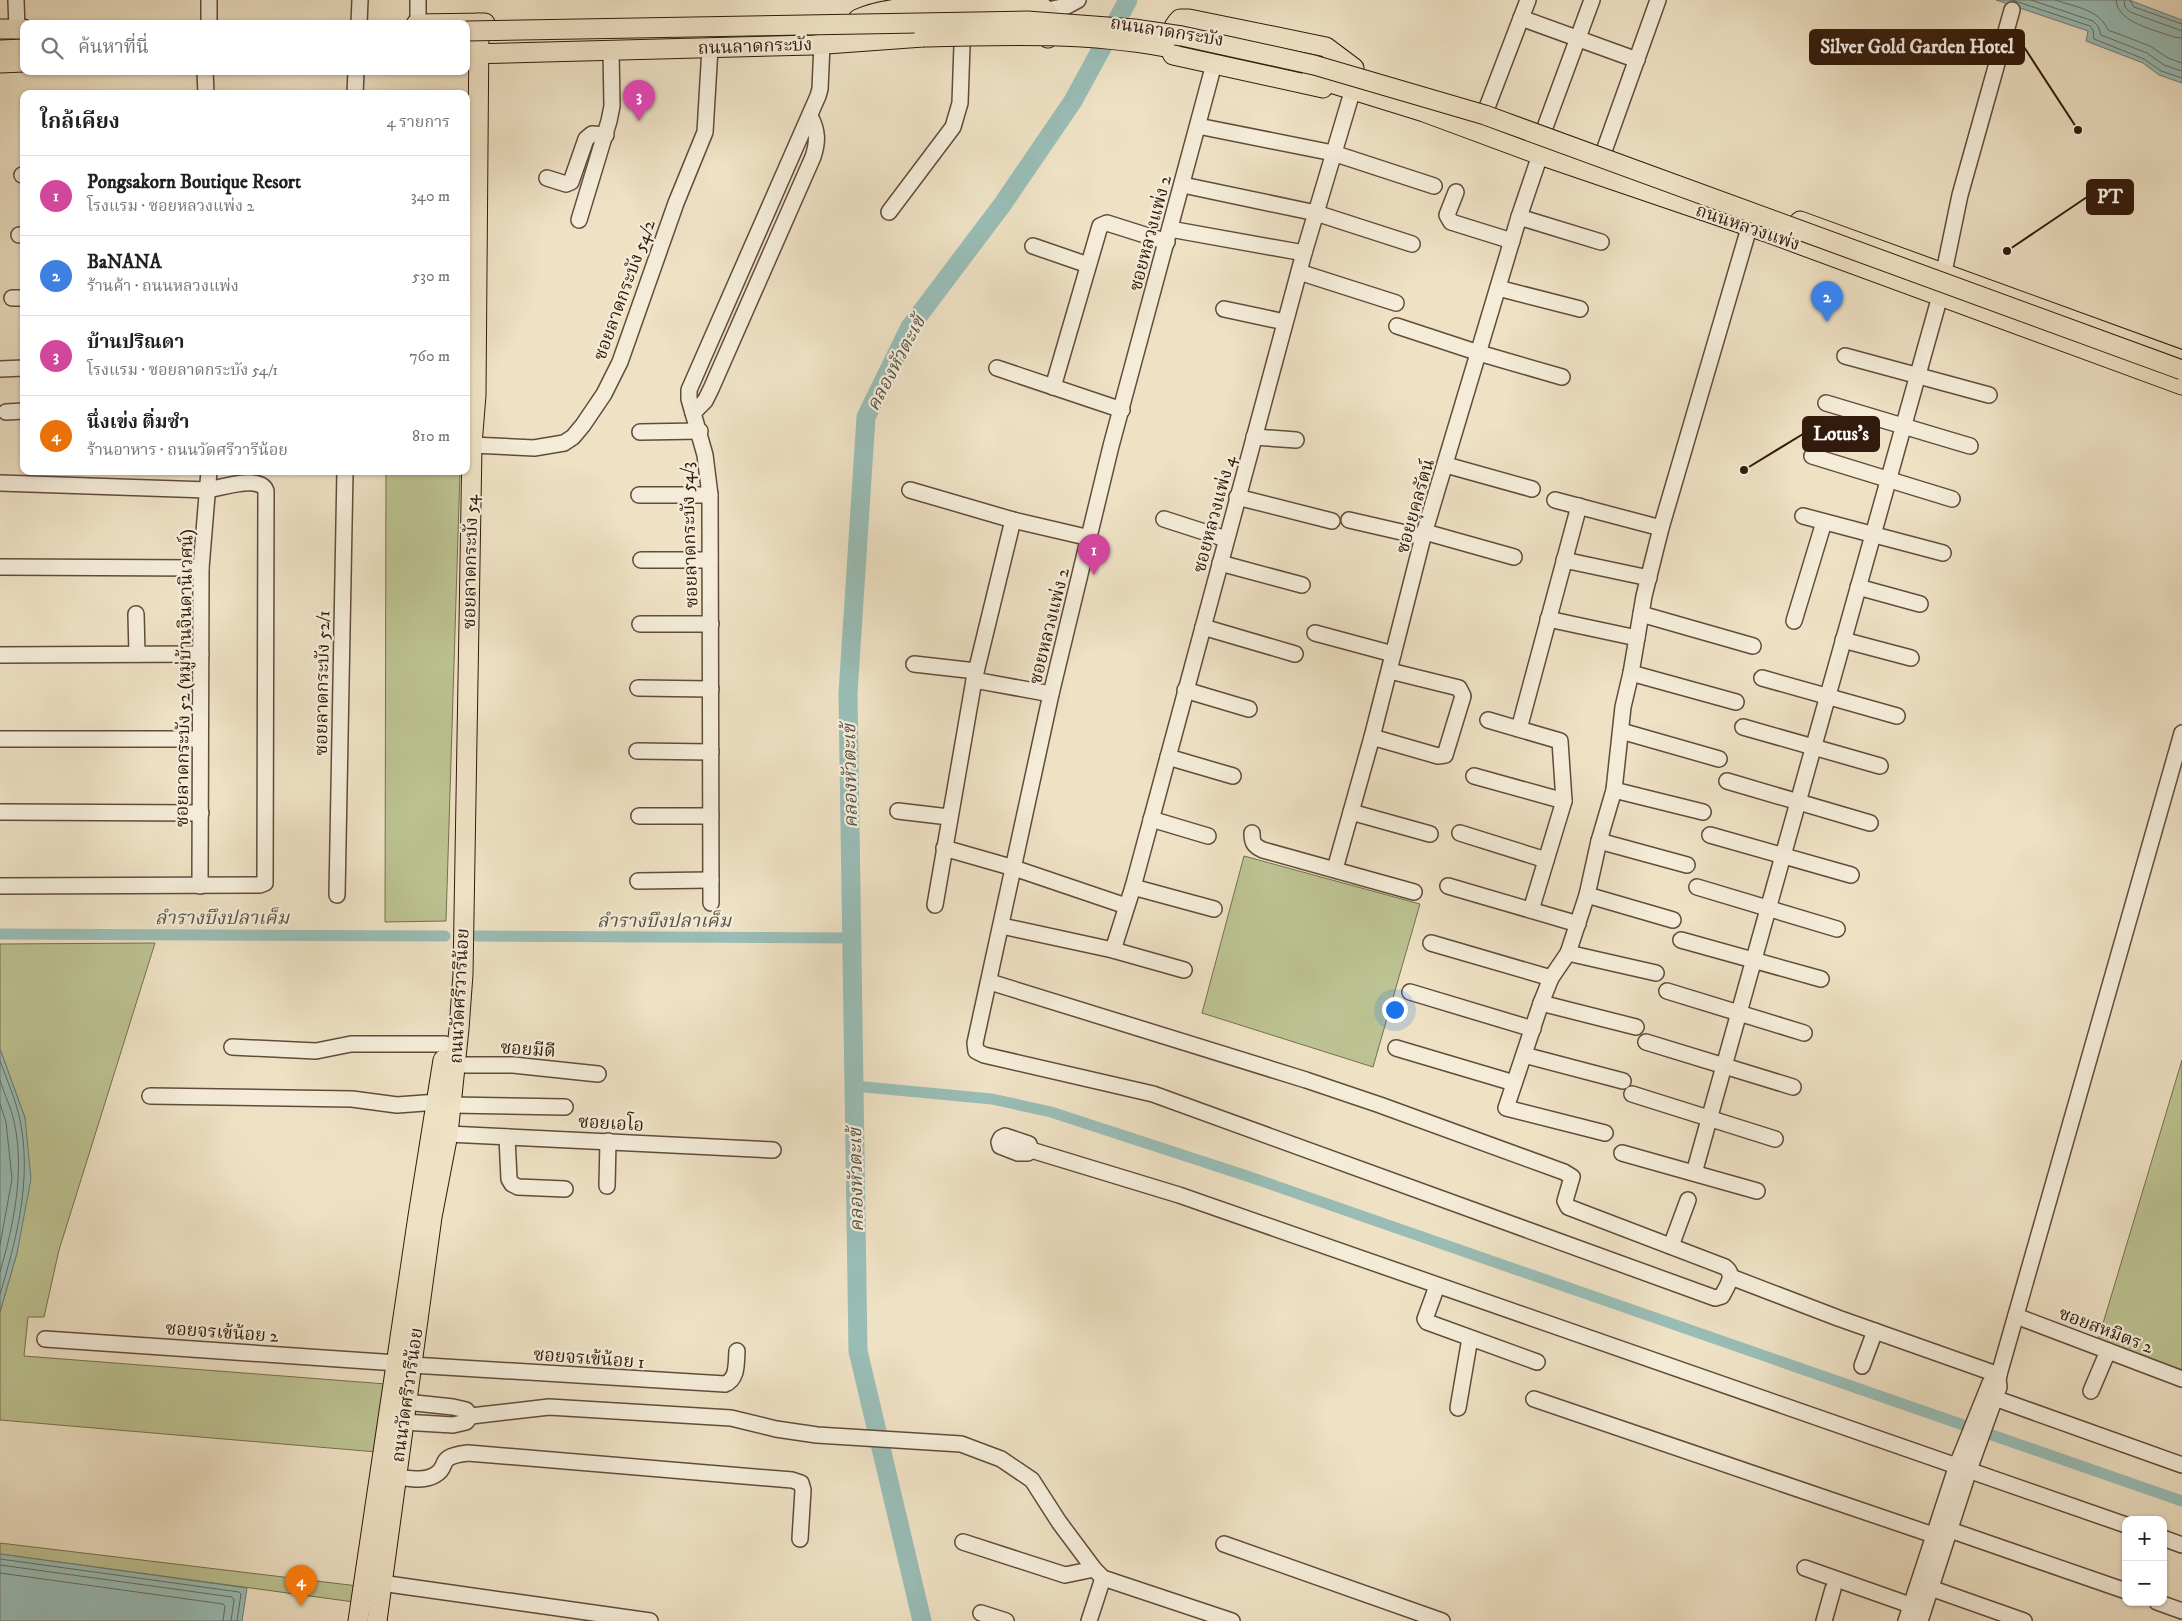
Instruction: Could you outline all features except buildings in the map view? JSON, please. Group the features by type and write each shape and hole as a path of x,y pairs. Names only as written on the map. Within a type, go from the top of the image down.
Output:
{"main road":[{"path":"857,42 876,46 1042,43 1049,37 1050,15 1048,10 1039,6 969,3 887,9 873,12 858,19"},
{"name":"ถนนลาดกระบัง","path":"470,50 611,51 857,42 923,28 1036,17 1157,27 1213,37 1313,68"},
{"name":"ถนนลาดกระบัง","path":"472,27 858,19 923,28"},
{"path":"1352,89 1308,85 1173,55 1169,47 1173,29 1180,19 1326,47 1354,68"},
{"path":"472,27 1027,21 1134,29 1182,36 1314,65 1485,115 2178,379"},
{"name":"ซอยลาดกระบัง 54","path":"463,920 472,445 476,395 472,247 470,50 472,27"},
{"path":"470,50 717,38 1010,28 1099,32 1230,51 1308,69 1383,92 1677,197 1885,267 2050,327 2178,379"},
{"path":"0,50 20,49"},
{"path":"0,63 20,62"},
{"name":"ถนนหลวงแพ่ง","path":"1313,68 1354,68 1486,110 1944,272 2182,360"},
{"name":"ถนนหลวงแพ่ง","path":"1313,68 1352,89 1424,112 1540,155 2178,379"},
{"name":"ถนนวัดศรีวารีน้อย","path":"358,1621 448,1134 445,1103 445,1044 463,920"},
{"name":"ถนนวัดศรีวารีน้อย","path":"377,1621 406,1402 404,1364 422,1188 455,1065 463,974 463,920"}],"street":[{"path":"13,32 16,0"},
{"path":"208,20 209,0"},
{"path":"359,20 360,0"},
{"path":"417,20 418,0"},
{"path":"1048,10 1067,6 1078,0"},
{"path":"1486,110 1528,0"},
{"path":"1544,130 1592,0"},
{"path":"1604,151 1658,0"},
{"path":"1944,272 1962,186 2012,10"},
{"path":"1521,18 1637,60"},
{"name":"ซอยลาดกระบัง 54/3","path":"711,903 710,495 708,472 700,431 689,399 691,384 820,88 818,44"},
{"path":"890,212 953,127 960,103 962,45"},
{"name":"ซอยลาดกระบัง 54/2","path":"472,445 534,448 564,443 573,437 584,425 604,394 620,362 676,202 705,132 710,48"},
{"path":"579,220 606,135 612,106 611,51"},
{"name":"ซอยหลวงแพ่ง 2","path":"1214,64 1122,410 1051,694 990,982 975,1043 976,1051 979,1054 1153,1094 1715,1298 1722,1296 1731,1276"},
{"path":"197,75 198,90"},
{"path":"205,75 206,90"},
{"path":"355,90 356,75"},
{"name":"ซอยหลวงแพ่ง 4","path":"1113,950 1133,886 1298,272 1352,89"},
{"path":"693,412 705,401 711,389 813,157 817,145 817,134 812,110"},
{"path":"1198,126 1333,154 1434,186"},
{"path":"547,178 566,184 571,182 586,139 592,134 606,135"},
{"name":"ซอยยุคลรัตน์","path":"1335,869 1390,670 1424,535 1519,218 1540,155"},
{"path":"1183,185 1316,213 1412,244"},
{"path":"1456,192 1447,215 1451,222 1512,242"},
{"path":"1519,218 1601,242"},
{"path":"1053,387 1098,231 1103,223 1169,236 1304,253"},
{"path":"1605,1133 1506,1108 1541,1003 1551,978 1568,953 1588,895 1599,841 1614,790 1622,706 1631,673 1641,614 1661,528 1749,228"},
{"path":"1033,246 1088,265"},
{"path":"1298,272 1396,303"},
{"path":"1498,288 1580,309"},
{"path":"1694,1173 1940,296"},
{"path":"1224,309 1285,322"},
{"path":"1397,326 1562,378"},
{"path":"1845,356 1989,395"},
{"path":"0,369 20,368"},
{"path":"997,368 1122,410"},
{"path":"1826,403 1970,446"},
{"path":"6,412 20,412"},
{"path":"640,432 700,431"},
{"path":"1254,437 1296,440"},
{"path":"1812,456 1952,499"},
{"path":"1446,465 1532,489"},
{"name":"ซอยลาดกระบัง 52 (หมู่บ้านจินดานิเวศน์)","path":"200,886 201,568 208,475"},
{"name":"ซอยลาดกระบัง 52/1","path":"337,895 345,475"},
{"path":"0,483 208,490 243,477 265,487 265,881 260,885 0,886"},
{"path":"910,490 1012,520 1090,538"},
{"path":"639,495 710,495"},
{"path":"1237,497 1332,521"},
{"path":"1555,500 1661,528"},
{"path":"1519,729 1578,506"},
{"path":"1803,516 1943,553"},
{"path":"1164,519 1226,539"},
{"path":"935,905 975,675 1012,520"},
{"path":"1349,520 1424,535 1514,557"},
{"path":"1794,622 1824,522"},
{"path":"641,560 710,560"},
{"path":"1564,560 1649,578"},
{"path":"1220,563 1302,585"},
{"path":"0,568 201,568"},
{"path":"1858,587 1920,604"},
{"path":"136,614 137,654"},
{"path":"1641,614 1753,646"},
{"path":"1548,619 1637,638"},
{"path":"640,624 710,624"},
{"path":"1203,626 1295,654"},
{"path":"1315,634 1393,654"},
{"path":"1843,640 1910,658"},
{"path":"0,655 201,654"},
{"path":"914,664 975,675 1051,694"},
{"path":"1372,737 1438,756 1445,755 1463,696 1459,688 1390,670"},
{"path":"1631,673 1736,702"},
{"path":"1762,678 1897,716"},
{"path":"638,688 711,689"},
{"path":"1185,690 1249,709"},
{"path":"1488,720 1560,741 1564,801 1531,910"},
{"path":"1743,727 1880,766"},
{"path":"1621,731 1719,759"},
{"path":"1911,1616 1925,1586 1944,1535 1963,1468 1988,1403 1990,1383 1999,1376 2182,733"},
{"path":"0,739 200,739"},
{"path":"637,751 711,752"},
{"path":"1168,757 1233,776"},
{"path":"1474,776 1564,801"},
{"path":"1727,781 1870,823"},
{"path":"1614,790 1703,812"},
{"path":"898,811 949,817"},
{"path":"0,812 201,813"},
{"path":"1351,812 1430,834"},
{"path":"639,816 711,816"},
{"path":"1151,819 1208,836"},
{"path":"1252,833 1252,841 1257,847 1414,892"},
{"path":"1460,833 1546,860"},
{"path":"1710,836 1852,875"},
{"path":"1599,841 1687,865"},
{"path":"944,848 1014,868 1126,906"},
{"path":"638,881 710,880"},
{"path":"1133,886 1214,908"},
{"path":"1448,886 1578,924"},
{"path":"1697,886 1837,929"},
{"path":"1588,895 1673,920"},
{"path":"1002,926 1113,950 1184,970"},
{"path":"1681,940 1820,979"},
{"path":"1431,943 1551,978"},
{"path":"1568,953 1656,973"},
{"path":"990,982 1306,1080 1564,1172 1572,1177 1566,1201 1568,1207 1725,1267 1730,1271 1731,1276 1999,1376"},
{"path":"1410,992 1532,1029"},
{"path":"1667,992 1804,1033"},
{"path":"1541,1003 1636,1027"},
{"path":"1646,1042 1793,1087"},
{"path":"232,1047 316,1051 351,1044 445,1044"},
{"path":"1396,1048 1514,1084"},
{"path":"1524,1055 1623,1081"},
{"name":"ซอยมีดี","path":"455,1065 513,1065 598,1074"},
{"path":"1632,1094 1774,1139"},
{"path":"150,1096 352,1099 397,1106 445,1103 565,1107"},
{"name":"ซอยเอโอ","path":"448,1134 773,1150"},
{"path":"507,1137 509,1179 512,1184 518,1187 565,1189"},
{"path":"607,1186 608,1141"},
{"path":"1031,1150 1179,1195 2122,1524"},
{"path":"1622,1153 1757,1191"},
{"path":"1670,1246 1688,1200"},
{"path":"1438,1286 1425,1320 1537,1362"},
{"name":"ซอยสหมิตร 2","path":"2016,1316 2182,1379"},
{"path":"1862,1366 1875,1331"},
{"path":"1458,1408 1470,1338"},
{"name":"ซอยจรเข้น้อย 2","path":"45,1339 404,1364"},
{"name":"ซอยจรเข้น้อย 1","path":"404,1364 725,1384 732,1380 735,1374 737,1351"},
{"path":"2091,1391 2108,1351"},
{"path":"1534,1399 1944,1535 2122,1590"},
{"path":"406,1402 454,1407 466,1410 471,1416"},
{"path":"1988,1403 2182,1465"},
{"path":"403,1422 453,1425 466,1422 471,1416 549,1407 731,1418 776,1429 817,1434 961,1444 1001,1459 1032,1480 1098,1573 1089,1621"},
{"path":"396,1477 428,1478 437,1474 445,1460 450,1456 468,1454 792,1480 801,1484 803,1490 800,1540"},
{"path":"2167,1539 2182,1544"},
{"path":"963,1542 1065,1575 1098,1573 1232,1621"},
{"path":"1224,1544 1442,1621"},
{"path":"1806,1574 1911,1616 1833,1589 1806,1574"},
{"path":"381,1583 650,1621"},
{"path":"1925,1586 2024,1621"},
{"path":"1824,1621 1833,1589"},
{"path":"2167,1606 2182,1611"},
{"path":"981,1613 1006,1621"}],"green space":[{"path":"386,475 460,475 446,921 385,922"},
{"path":"1244,856 1420,904 1373,1067 1202,1013"},
{"path":"155,943 59,1250 44,1317 28,1317 24,1356 386,1384 377,1452 0,1420 0,1312 17,1253 25,1118 0,1049 0,944"},
{"path":"2182,1060 2182,1373 2098,1340"},
{"path":"0,1543 358,1586 354,1602 0,1554"}],"water":[{"path":"1996,0 2129,0 2182,20 2182,83 2159,75 2143,63 2086,41 2088,31"},
{"path":"0,1049 25,1118 31,1179 17,1253 0,1312"},
{"path":"0,1554 247,1588 242,1621 0,1621"}],"waterway":[{"name":"คลองหัวตะเข้","path":"922,1621 858,1351 848,693 866,417 910,327 1002,205 1073,101 1128,0"},
{"name":"ลำรางบึงปลาเค็ม","path":"0,934 445,936"},
{"name":"ลำรางบึงปลาเค็ม","path":"477,936 851,938"},
{"path":"854,1086 992,1099 1051,1112 1247,1176 2182,1501"}],"place":[{"name":"บ้านปริณดา","path":"639,121"},
{"name":"Silver Gold Garden Hotel","path":"2078,130"},
{"name":"PT","path":"2007,251"},
{"name":"BaNANA","path":"1827,322"},
{"name":"Lotus's","path":"1744,470"},
{"name":"Pongsakorn Boutique Resort","path":"1094,575"},
{"name":"นึ่งเข่ง ติ่มซำ","path":"301,1606"}]}
